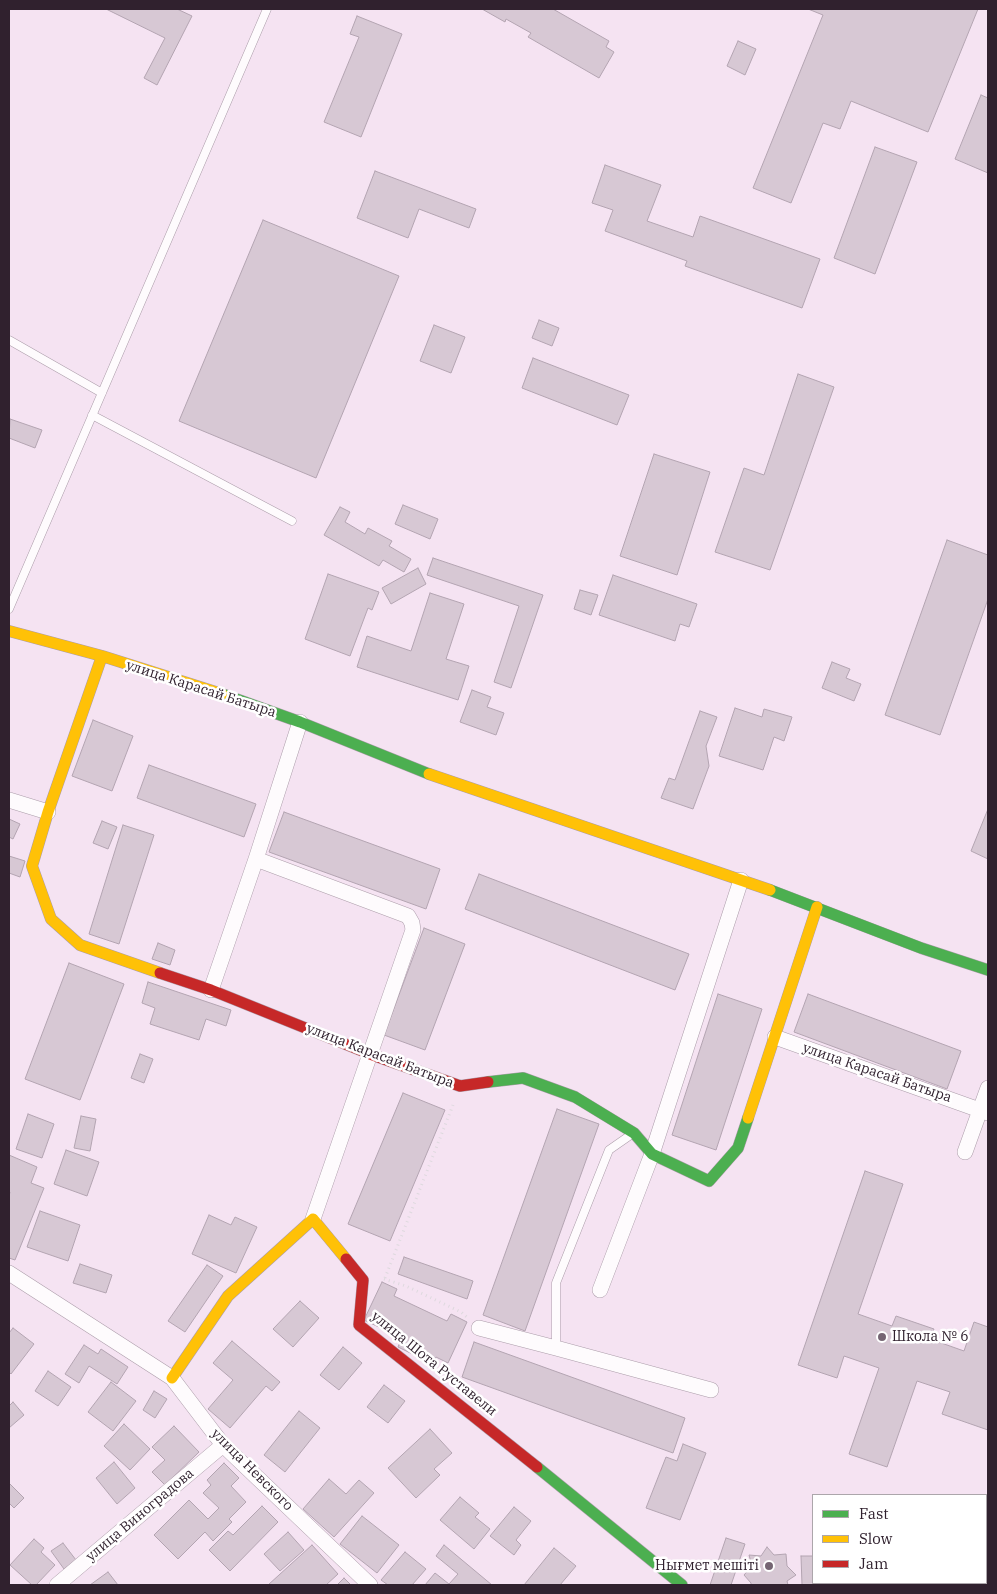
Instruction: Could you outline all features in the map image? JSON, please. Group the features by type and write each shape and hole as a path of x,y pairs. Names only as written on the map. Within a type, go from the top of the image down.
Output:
{"street":[{"name":"улица Карасай Батыра","path":"9,631 102,656 211,690 300,722 432,775 741,880 817,907 920,948 988,970"},
{"name":"улица Карасай Батыра","path":"102,656 48,812 32,866 52,919 80,946 211,990 370,1054 460,1086 523,1078 575,1097 634,1133 652,1154 708,1181 738,1148 817,907"},
{"path":"211,990 300,722"},
{"path":"9,800 48,812"},
{"path":"172,1378 228,1296 313,1219 413,930 408,916 256,859"},
{"path":"600,1290 652,1154 741,880"},
{"name":"улица Карасай Батыра","path":"775,1037 984,1111"},
{"path":"965,1152 984,1111 988,1088"},
{"path":"313,1219 363,1280"},
{"name":"улица Невского","path":"9,1273 172,1378 223,1445 370,1585"},
{"name":"улица Шота Руставели","path":"363,1280 359,1324 682,1585"},
{"path":"479,1328 711,1390"},
{"name":"улица Виноградова","path":"57,1585 223,1445"}],"lane":[{"path":"9,609 267,9"},
{"path":"9,340 102,392"},
{"path":"92,415 292,521"},
{"path":"556,1348 556,1283 609,1150 634,1133"}],"path":[{"path":"385,1278 460,1086"},
{"path":"363,1280 385,1278 406,1286 461,1312 479,1328"}],"building":[{"path":"106,9 177,9 192,16 157,85 144,78 165,38"},
{"path":"482,9 553,9 609,41 606,47 614,52 599,78 528,37 531,33 506,19 505,22"},
{"path":"808,9 978,9 928,132 851,101 840,129 823,123 791,203 753,188 823,15"},
{"path":"357,16 402,34 361,137 324,122 359,37 350,34"},
{"path":"738,41 756,49 745,75 727,66"},
{"path":"981,95 988,98 988,173 955,159"},
{"path":"875,147 917,162 875,274 834,258"},
{"path":"605,165 661,185 647,221 693,237 700,216 820,259 802,308 685,266 687,261 605,231 613,210 592,203"},
{"path":"375,171 476,209 469,228 419,209 408,238 357,218"},
{"path":"263,220 399,276 316,478 179,421"},
{"path":"539,320 559,328 552,346 532,338"},
{"path":"434,325 465,337 451,373 420,361"},
{"path":"533,358 629,395 617,425 522,388"},
{"path":"798,374 834,387 770,570 715,552 744,468 764,475"},
{"path":"10,419 42,430 35,448 9,438"},
{"path":"654,454 710,472 677,575 620,556"},
{"path":"403,505 438,519 430,539 395,524"},
{"path":"340,507 350,512 345,522 365,534 368,528 392,541 389,546 411,559 404,572 383,560 379,566 324,535"},
{"path":"947,540 988,555 988,599 940,735 885,715"},
{"path":"433,558 543,595 511,688 494,682 519,606 427,575"},
{"path":"418,568 426,584 391,604 382,588"},
{"path":"328,574 379,592 372,610 368,608 350,656 305,639"},
{"path":"613,575 697,604 689,627 680,624 675,641 599,615"},
{"path":"580,590 598,595 591,615 574,609"},
{"path":"430,593 464,604 446,659 469,666 458,700 357,667 367,636 411,651"},
{"path":"832,662 850,669 846,678 861,684 854,701 822,688"},
{"path":"472,690 491,697 487,707 504,713 496,735 460,722"},
{"path":"735,708 762,717 764,709 792,717 784,741 774,737 763,770 719,756"},
{"path":"700,711 717,717 706,746 709,766 693,809 661,798 669,778 675,780"},
{"path":"93,720 133,736 112,791 72,776"},
{"path":"149,765 256,804 244,837 137,798"},
{"path":"988,809 988,859 971,851"},
{"path":"284,812 440,869 426,909 269,852"},
{"path":"9,819 20,824 13,839 9,837"},
{"path":"102,821 117,827 108,849 93,843"},
{"path":"123,825 154,835 119,944 89,934"},
{"path":"9,856 25,861 20,877 9,873"},
{"path":"479,874 689,954 675,990 465,909"},
{"path":"424,928 465,944 425,1050 384,1035"},
{"path":"158,943 175,950 170,965 152,959"},
{"path":"69,963 124,984 80,1100 25,1079"},
{"path":"148,982 231,1010 226,1026 206,1019 199,1040 150,1024 155,1008 142,1003"},
{"path":"718,994 762,1009 716,1150 672,1135"},
{"path":"808,994 961,1051 947,1089 794,1032"},
{"path":"140,1054 153,1059 144,1083 131,1078"},
{"path":"403,1093 445,1110 390,1241 348,1224"},
{"path":"557,1109 599,1124 525,1331 483,1315"},
{"path":"28,1114 54,1124 42,1158 16,1149"},
{"path":"81,1116 96,1119 90,1151 74,1148"},
{"path":"66,1150 99,1162 87,1196 54,1184"},
{"path":"9,1155 37,1167 31,1183 44,1188 15,1260 9,1258"},
{"path":"865,1171 903,1184 858,1314 892,1326 896,1316 934,1329 930,1339 964,1351 974,1322 988,1327 988,1430 942,1414 950,1392 917,1381 887,1467 849,1454 879,1368 844,1356 837,1378 798,1365"},
{"path":"40,1211 80,1225 68,1261 27,1247"},
{"path":"209,1215 231,1225 235,1217 257,1227 236,1273 192,1254"},
{"path":"404,1257 473,1281 467,1299 398,1274"},
{"path":"80,1264 112,1275 106,1293 73,1283"},
{"path":"207,1265 223,1276 185,1332 168,1321"},
{"path":"382,1282 397,1289 394,1296 447,1321 451,1314 467,1322 448,1363 436,1357 433,1364 398,1347 402,1338 364,1320"},
{"path":"300,1301 319,1318 293,1347 273,1329"},
{"path":"13,1328 34,1344 11,1374 9,1372 9,1333"},
{"path":"232,1341 280,1382 272,1391 266,1386 230,1428 208,1409 233,1380 213,1363"},
{"path":"474,1342 685,1418 673,1453 462,1377"},
{"path":"84,1345 98,1354 101,1349 128,1367 117,1384 89,1366 79,1383 65,1374"},
{"path":"343,1347 362,1363 339,1390 320,1375"},
{"path":"48,1371 71,1387 58,1406 35,1391"},
{"path":"111,1382 136,1401 113,1431 88,1412"},
{"path":"384,1385 405,1401 388,1423 367,1407"},
{"path":"154,1391 167,1399 155,1418 143,1410"},
{"path":"13,1402 24,1415 9,1428 9,1406"},
{"path":"299,1411 320,1428 285,1472 264,1455"},
{"path":"124,1424 150,1449 130,1470 104,1446"},
{"path":"174,1426 199,1452 165,1485 152,1472 165,1460 152,1447"},
{"path":"430,1429 452,1453 434,1469 440,1475 416,1498 388,1468"},
{"path":"683,1444 706,1453 680,1520 646,1508 666,1457 677,1461"},
{"path":"114,1462 135,1488 117,1504 96,1478"},
{"path":"224,1463 239,1478 231,1486 246,1502 229,1519 232,1522 213,1541 205,1532 178,1559 154,1535 189,1500 208,1519 219,1508 203,1493 211,1485 207,1480"},
{"path":"329,1479 346,1494 359,1480 374,1493 334,1537 303,1509"},
{"path":"9,1483 24,1498 14,1508 9,1503"},
{"path":"460,1497 479,1513 475,1517 490,1529 474,1549 440,1520"},
{"path":"262,1506 278,1522 230,1571 209,1550 228,1531 233,1535"},
{"path":"514,1507 531,1521 516,1540 521,1545 514,1555 490,1536"},
{"path":"362,1516 399,1545 377,1573 340,1544"},
{"path":"288,1532 304,1550 280,1571 264,1554"},
{"path":"726,1538 745,1544 731,1585 710,1585"},
{"path":"34,1539 44,1548 41,1552 55,1565 36,1585 32,1585 10,1565"},
{"path":"63,1543 76,1560 64,1569 51,1551"},
{"path":"312,1545 338,1574 326,1585 268,1585"},
{"path":"444,1545 492,1585 425,1585 435,1573 449,1584 458,1574 436,1556"},
{"name":"Нығмет мешіті","path":"767,1547 774,1555 786,1554 787,1566 796,1575 787,1581 788,1585 751,1585 744,1575 752,1566 749,1555 761,1556"},
{"path":"554,1548 576,1566 560,1585 524,1585"},
{"path":"405,1552 426,1569 412,1585 388,1585 381,1580"},
{"path":"801,1556 812,1556 812,1584 847,1584 847,1585 802,1585"},
{"path":"108,1572 118,1585 90,1585"},
{"path":"344,1578 351,1585 337,1585"}],"traffic: fast":[{"path":"222,694 300,722 429,774"},
{"path":"770,890 921,948 988,970"},
{"path":"488,1082 523,1078 575,1097 634,1133 652,1154 709,1181 738,1148 748,1118"},
{"path":"537,1467 682,1585"}],"traffic: slow":[{"path":"9,631 102,656 222,694"},
{"path":"102,656 48,812 32,866 51,919 80,945 160,973"},
{"path":"429,774 770,890"},
{"path":"748,1118 817,907"},
{"path":"172,1378 228,1296 313,1219 346,1259"}],"traffic: jam":[{"path":"160,973 211,990 370,1054 460,1086 488,1082"},
{"path":"346,1259 363,1280 359,1325 537,1467"}],"place":[{"name":"Школа № 6","path":"882,1337"},
{"name":"Нығмет мешіті","path":"769,1566"}]}
